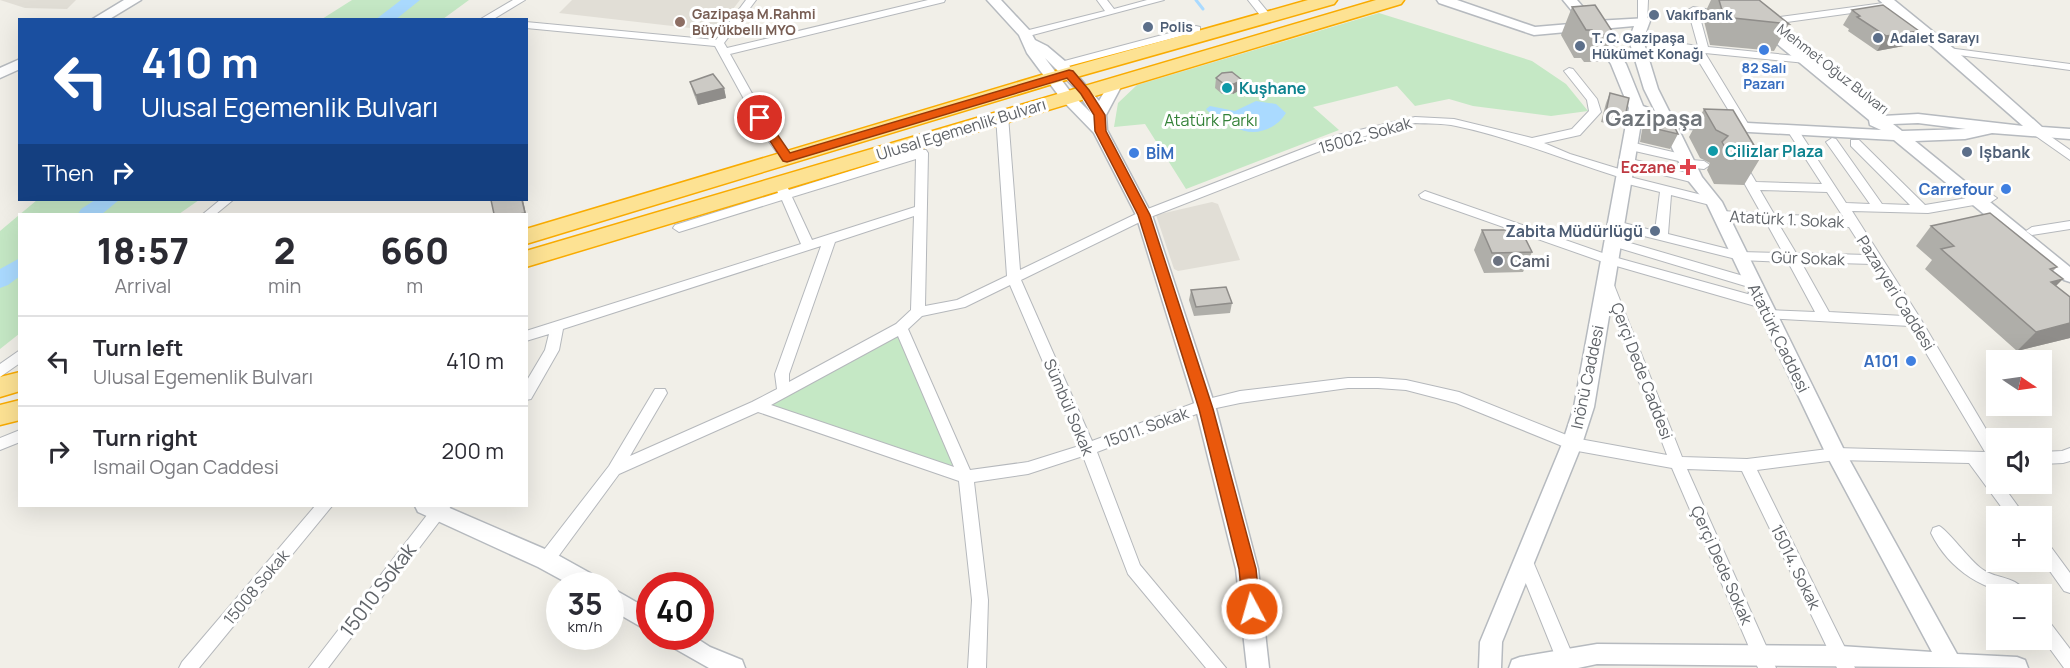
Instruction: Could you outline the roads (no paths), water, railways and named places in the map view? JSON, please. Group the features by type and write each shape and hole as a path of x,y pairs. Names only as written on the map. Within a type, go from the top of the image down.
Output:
{"highway":[{"name":"Ulusal Egemenlik Bulvarı","path":"528,236 1061,73 1328,0"},
{"name":"Ulusal Egemenlik Bulvarı","path":"528,258 783,190 1002,116 1395,0"},
{"path":"0,387 18,382"},
{"path":"0,415 18,410"}],"street":[{"path":"101,18 134,0"},
{"path":"488,18 520,0"},
{"path":"722,47 751,0"},
{"path":"528,25 722,47 940,0"},
{"path":"994,0 1028,39 1034,53 1061,73 1100,123 1144,215 1205,405 1248,569 1258,668"},
{"path":"1102,0 1112,12"},
{"path":"1028,39 1112,12 1159,0"},
{"path":"1253,0 1267,17"},
{"path":"1444,0 1534,31 1643,21"},
{"path":"1570,0 1592,25 1626,76 1636,108 1666,123 1723,132 1744,127 1850,137 1920,137 1965,134 1993,128"},
{"path":"1642,0 1643,21 1636,40 1806,60"},
{"name":"Mehmet Oğuz Bulvarı","path":"1731,0 1900,137 1985,199"},
{"name":"Mehmet Oğuz Bulvarı","path":"1746,0 1920,137 1985,199"},
{"path":"1772,21 1889,2 1948,51 2037,131 2070,156"},
{"path":"1744,127 1700,49 1693,10 1755,19"},
{"path":"496,14 504,18"},
{"path":"1061,73 1196,29"},
{"name":"Atatürk Caddesi","path":"1636,40 1651,89 1666,123 1717,209 1836,454 1952,666"},
{"path":"722,47 768,132 787,158"},
{"path":"1948,51 1968,51 2070,67"},
{"path":"0,74 18,64"},
{"path":"1532,142 1576,132 1595,112 1592,99 1569,71"},
{"path":"1100,123 1116,83"},
{"name":"Inönü Caddesi","path":"1490,668 1491,642 1572,444 1584,407 1636,108"},
{"name":"Sümbül Sokak","path":"1002,116 1014,279 1088,449 1134,569 1217,668"},
{"path":"1850,137 1881,120 1898,119 1957,122 1993,128 2070,134"},
{"name":"15002. Sokak","path":"918,312 960,303 1144,215 1342,138 1414,120 1454,122 1532,142 1566,156 1626,165"},
{"name":"Pazaryeri Caddesi","path":"1793,130 1915,321 1986,441"},
{"path":"1850,137 1922,208"},
{"path":"1832,142 1878,208"},
{"path":"614,471 786,391 901,328 918,312 922,153 783,190 679,228"},
{"path":"1738,163 1826,317"},
{"path":"1626,165 1693,167"},
{"path":"1626,165 1693,167"},
{"name":"Atatürk 1. Sokak","path":"1626,165 1666,190 1717,209 1769,218 1853,223"},
{"path":"1752,186 1831,188"},
{"path":"783,190 808,246"},
{"path":"1661,237 1666,190"},
{"path":"1425,195 1610,260 1765,309 1826,317 1915,321"},
{"path":"1985,199 2070,276"},
{"path":"1843,207 1922,208 1985,199 2032,231 2070,262"},
{"path":"210,213 226,201"},
{"path":"528,335 920,210"},
{"path":"2032,231 2070,225"},
{"path":"1614,233 1752,283"},
{"name":"Gür Sokak","path":"1614,233 1661,237 1740,256 1877,260"},
{"path":"786,391 782,382 782,374 830,239"},
{"name":"Çerçi Dede Caddesi","path":"1606,280 1677,463"},
{"path":"528,392 552,350 557,326"},
{"path":"901,328 966,477 980,600 976,668"},
{"path":"0,372 18,357"},
{"name":"15011. Sokak","path":"966,477 1028,468 1088,449 1205,405 1277,391 1348,383 1407,385 1459,398 1572,444 1677,463 1747,465 1836,454 1986,458"},
{"path":"546,560 614,471 660,393"},
{"path":"757,406 966,477"},
{"path":"0,444 18,437"},
{"path":"2052,458 2063,458 2070,454"},
{"path":"1973,457 2010,506"},
{"name":"Çerçi Dede Sokak","path":"1677,463 1764,662"},
{"name":"15014. Sokak","path":"1747,465 1843,663"},
{"name":"15008 Sokak","path":"188,668 323,507"},
{"path":"435,508 568,572"},
{"name":"15010 Sokak","path":"318,668 435,508"},
{"path":"1939,533 1953,553 1982,578 2010,584"},
{"path":"1524,559 1567,663"},
{"path":"2052,562 2070,586"},
{"path":"2052,638 2070,662"},
{"path":"696,650 734,668"},
{"path":"1520,668 1567,663 1597,654 1764,662 2017,668"}],"water":[{"path":"1256,101 1276,104 1286,113 1270,128 1249,132 1235,127 1206,109 1210,106 1235,111"}],"waterway":[{"path":"386,18 412,0"},
{"path":"1196,0 1203,9"},
{"path":"90,213 108,201"},
{"path":"0,280 18,266"}],"place":[{"name":"Vakıfbank","path":"1654,15"},
{"name":"Gazipaşa M.Rahmi Büyükbellı MYO","path":"680,22"},
{"name":"Polis","path":"1148,27"},
{"name":"Adalet Sarayı","path":"1878,38"},
{"name":"T. C. Gazipaşa Hükümet Konağı","path":"1580,46"},
{"name":"82 Salı Pazarı","path":"1764,50"},
{"name":"Kuşhane","path":"1227,88"},
{"name":"Cilizlar Plaza","path":"1713,151"},
{"name":"Işbank","path":"1967,152"},
{"name":"BİM","path":"1134,153"},
{"name":"Eczane","path":"1688,167"},
{"name":"Carrefour","path":"2006,189"},
{"name":"Zabita Müdürlügü","path":"1655,231"},
{"name":"Cami","path":"1498,261"},
{"name":"A101","path":"1911,361"}],"district":[{"name":"Gazipaşa","path":"1654,118"}],"park label":[{"name":"Atatürk Parkı","path":"1211,120"}]}
